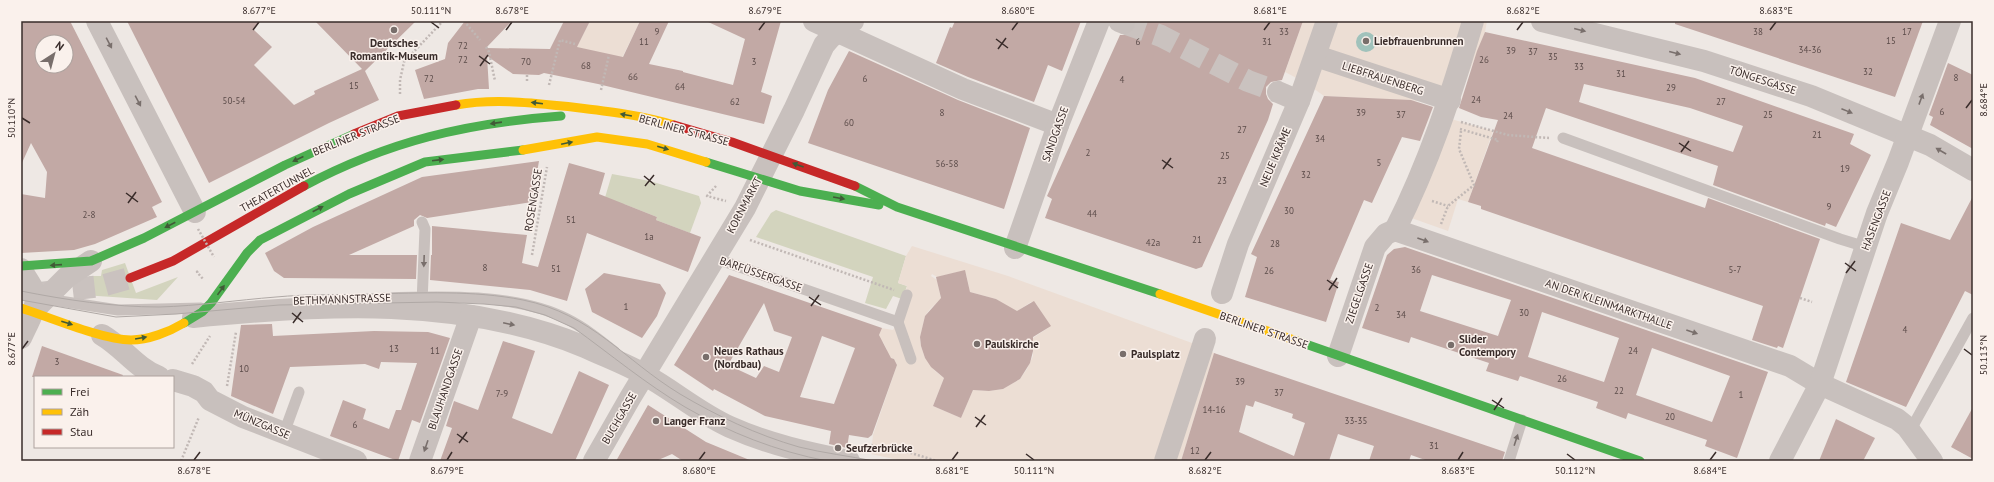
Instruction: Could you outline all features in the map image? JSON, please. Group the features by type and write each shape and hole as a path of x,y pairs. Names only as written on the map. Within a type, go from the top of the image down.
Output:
{"main road":[{"name":"BERLINER STRASSE","path":"91,261 144,238 196,220 306,156 398,116 480,101 532,103 604,111 658,120 771,155 850,183 897,207 1016,248 1215,312 1637,460"},
{"name":"THEATERTUNNEL","path":"130,278 173,261 306,185 353,162 408,142 472,126 522,119 604,111"},
{"name":"THEATERTUNNEL","path":"442,134 512,130"},
{"path":"576,131 597,137"},
{"name":"BERLINER STRASSE","path":"200,312 247,253 260,240 350,194 425,162 548,147 597,137 647,144 800,191 897,207"},
{"path":"21,268 91,261"},
{"path":"31,303 102,335 130,340 146,338 179,326 200,312"}],"street":[{"path":"97,21 196,220"},
{"path":"814,21 849,24 964,90 1058,125"},
{"name":"SANDGASSE","path":"1016,248 1058,125 1099,21"},
{"name":"NEUE KRÄME","path":"1222,292 1238,244 1299,101 1327,21"},
{"path":"1391,232 1451,113 1473,21"},
{"name":"TÖNGESGASSE","path":"1542,21 1704,61 1811,96 1930,145 1973,170"},
{"name":"HASENGASSE","path":"1780,461 1820,384 1877,212 1908,136 1950,21"},
{"name":"KORNMARKT","path":"644,374 745,208 794,110 824,45 849,24"},
{"name":"LIEBFRAUENBERG","path":"1316,56 1451,113"},
{"path":"1278,92 1299,101"},
{"name":"ZIEGELGASSE","path":"1338,356 1375,247 1391,232"},
{"name":"AN DER KLEINMARKTHALLE","path":"1391,232 1790,366 1820,384 1892,416 1910,431 1932,461"},
{"name":"BERLINER STRASSE","path":"21,338 31,303 91,261"},
{"path":"21,268 35,293 31,303"},
{"name":"BETHMANNSTRASSE","path":"200,312 367,307 422,303 471,316 525,327 584,347 644,374 699,411 730,427 786,448 849,461"},
{"name":"BLAUHANDGASSE","path":"420,461 471,316"},
{"path":"102,335 116,343 136,364 156,376"},
{"path":"1165,461 1205,339"},
{"name":"BUCHGASSE","path":"594,461 644,374"},
{"name":"MÜNZGASSE","path":"174,380 193,386 224,408 284,434 314,454 356,461"}],"lane":[{"path":"1563,138 1833,237 1866,247"},
{"path":"405,170 410,182"},
{"path":"422,222 425,229 422,303"},
{"name":"BARFÜSSERGASSE","path":"714,258 898,322"},
{"path":"903,293 898,322 911,359"},
{"name":"BETHMANNSTRASSE","path":"422,303 492,300 523,304 550,312 584,329 644,374"},
{"name":"BETHMANNSTRASSE","path":"31,303 118,310 200,312"},
{"path":"1910,431 1973,318"},
{"path":"284,434 299,392"},
{"path":"1509,461 1522,420"}],"path":[{"path":"398,116 400,80 404,62 443,21"},
{"path":"464,21 480,40"},
{"path":"548,85 560,40 575,44"},
{"path":"486,47 490,52 496,86"},
{"path":"601,92 609,55"},
{"path":"527,75 527,85"},
{"path":"1451,113 1508,134 1537,138 1563,138"},
{"path":"1451,113 1498,140 1497,142"},
{"path":"1442,221 1448,206 1474,185 1459,149 1451,113"},
{"name":"ROSENGASSE","path":"532,255 548,147"},
{"path":"718,184 708,196 726,201"},
{"path":"196,220 214,257"},
{"path":"749,240 903,293"},
{"path":"1800,298 1812,302"},
{"path":"226,391 236,332"},
{"path":"192,365 212,333"},
{"path":"181,461 199,417"},
{"path":"871,445 911,453 937,461"}],"green space":[{"path":"612,174 650,181 699,196 701,203 690,233 656,220 657,217 624,204 601,211"},
{"path":"776,210 906,256 898,283 907,286 902,299 893,296 886,309 865,303 873,277 756,237 771,213"},
{"path":"125,263 136,293 178,277 157,300 83,295 89,276 101,276 102,270"}],"shaded area":[{"path":"590,21 640,21 622,58 574,48 580,41"},
{"path":"1303,21 1487,21 1485,32 1465,83 1438,102 1324,96 1306,83 1285,72","holes":["1362,32 1367,32 1376,43 1371,51 1358,35"]},
{"path":"1444,117 1493,131 1468,202 1458,199 1448,231 1403,215"},
{"name":"Paulsplatz","path":"912,246 1008,276 1203,347 1214,353 1181,461 903,461 871,454 873,435 897,365 894,359 885,355 887,350 883,342 877,340 881,328 893,330 898,322 907,286 898,283 906,256","holes":["962,271 966,274 970,292 996,299 1016,312 1031,302 1036,304 1049,324 1048,328 1033,338 1033,356 1020,379 1003,389 989,391 973,390 961,418 933,406 944,378 935,371 925,358 920,337 925,316 941,299 937,280 931,276 932,274 937,277"]}],"water":[{"name":"Liebfrauenbrunnen","path":"1362,32 1370,32 1376,38 1376,46 1370,52 1362,52 1356,46 1356,38"}],"building":[{"path":"21,21 70,21 162,202 152,207 157,217 95,244 74,250 21,253 21,194 45,198 47,172 31,143 21,165"},
{"path":"127,21 261,21 253,29 272,47 254,65 294,105 315,94 314,91 362,69 315,21 416,21 365,71 379,100 329,123 209,183"},
{"path":"465,21 512,21 486,48 550,49 564,21 590,21 577,47 623,57 640,21 669,21 649,64 683,71 733,85 745,39 706,21 781,21 761,92 772,96 764,124 598,84 544,73 539,75 513,74 487,56 489,89 478,89 424,99 415,70 445,59 448,43"},
{"path":"955,21 1081,21 1062,71 1048,65 1034,102 936,63 950,27 952,28"},
{"path":"1136,21 1303,21 1282,80 1271,82 1266,87 1268,99 1273,104 1268,120 1202,267 1196,269 1045,218 1052,199 1047,196 1120,35 1132,33 1136,27"},
{"path":"1675,21 1923,21 1895,97 1675,24"},
{"path":"1485,32 1695,78 1854,134 1850,144 1871,155 1836,227 1826,223 1825,226 1713,185 1718,166 1546,108 1532,148 1705,208 1708,198 1820,239 1783,348 1778,346 1777,348 1752,340 1763,306 1481,209 1481,206 1468,202 1498,120 1481,117 1459,108 1477,51","holes":["1584,84 1690,108 1743,126 1733,152 1579,102"]},
{"path":"849,51 958,100 1030,128 1004,209 808,143 828,90"},
{"path":"1948,63 1973,75 1973,149 1930,125 1933,117 1929,115"},
{"path":"1324,96 1411,100 1433,107 1420,141 1402,137 1372,203 1364,200 1330,280 1339,282 1326,322 1245,297 1257,257 1251,254"},
{"path":"539,161 532,202 427,218 420,215 414,220 414,226 349,255 417,255 416,279 284,278 274,271 265,253 313,227 422,177"},
{"path":"569,163 605,173 599,194 657,217 656,220 701,237 688,272 587,233 567,301 530,290 430,280 432,226 527,235 522,263 538,267"},
{"path":"1973,196 1973,295 1965,291 1906,407 1846,382 1901,223 1950,240"},
{"path":"1405,247 1768,372 1737,458 1705,446 1707,440 1628,413 1626,419 1596,408 1598,402 1520,376 1518,381 1486,371 1489,363 1411,337 1409,343 1362,328 1387,255 1394,249","holes":["1432,275 1511,300 1498,336 1420,311","1542,312 1619,338 1604,382 1528,357","1652,348 1730,376 1712,422 1636,395"]},
{"name":"Paulskirche","path":"965,270 970,292 996,299 1017,311 1034,301 1051,326 1033,337 1033,351 1030,363 1020,379 1003,389 989,391 973,390 961,418 933,406 944,378 931,367 925,358 920,337 925,316 941,298 936,277"},
{"path":"604,273 660,284 666,293 657,316 642,338 592,312 585,289"},
{"name":"Neues Rathaus (Nordbau)","path":"729,275 882,328 879,335 891,358 894,359 897,365 872,435 868,438 849,435 847,448 829,444 831,431 765,416 714,389 713,391 674,365","holes":["764,303 774,331 792,337 779,372 764,366 756,378 728,365","822,336 855,348 834,404 800,397"]},
{"path":"272,324 273,336 374,331 428,332 450,338 420,423 412,420 398,461 330,436 343,400 366,409 363,419 389,429 396,410 401,410 417,363 381,362 379,369 365,364 290,367 273,414 231,396 241,325"},
{"path":"503,341 535,351 512,418 552,434 579,371 609,385 575,461 440,461 452,428 446,426 454,401 478,410"},
{"path":"42,346 123,375 122,376 32,377"},
{"path":"1214,353 1505,452 1502,461 1428,461 1411,455 1409,461 1369,461 1374,446 1338,434 1329,461 1181,461","holes":["1255,401 1293,414 1292,418 1305,423 1294,456 1239,432 1246,405 1253,407"]},
{"path":"648,405 706,442 752,461 683,461 672,454 656,461 616,461"},
{"path":"1973,407 1973,459 1951,447"},
{"path":"1836,419 1875,438 1863,461 1819,461"}],"tunnel":[{"path":"1124,23 1161,36 1248,81 1278,92"},
{"path":"40,293 101,286 130,278"}],"tram line":[{"path":"21,291 124,306 159,307 288,296 408,293 466,293 523,300 547,307 569,316 588,327 660,381 680,394 708,410 738,424 768,437 799,447 874,461"},
{"path":"21,300 116,317 176,314 279,305 437,302 516,307 545,315 574,328 656,389 685,407 719,425 754,440 790,452 827,461"}],"traffic: fast":[{"path":"304,186 367,157 429,137 460,129 526,119 561,116"},
{"path":"21,266 91,261 144,238 285,165 354,134"},
{"path":"184,323 202,312 211,303 247,253 260,240 349,194 425,162 523,150"},
{"path":"706,162 800,191 879,205"},
{"path":"855,186 897,207 1160,294"},
{"path":"1297,341 1640,461"}],"traffic: slow":[{"path":"456,105 485,102 543,104 623,114 674,125"},
{"path":"523,150 597,137 647,144 706,162"},
{"path":"1160,294 1297,341"},
{"path":"21,308 91,332 119,339 138,340 151,337 184,323"}],"traffic: jam":[{"path":"354,134 398,116 456,105"},
{"path":"674,125 732,142 855,186"},
{"path":"130,278 173,261 304,186"}],"place":[{"name":"Deutsches Romantik-Museum","path":"394,30"},
{"name":"Liebfrauenbrunnen","path":"1366,41"},
{"name":"Paulskirche","path":"977,344"},
{"name":"Slider Contempory","path":"1451,345"},
{"name":"Paulsplatz","path":"1123,354"},
{"name":"Neues Rathaus (Nordbau)","path":"706,357"},
{"name":"Langer Franz","path":"656,421"},
{"name":"Seufzerbrücke","path":"838,448"}]}
